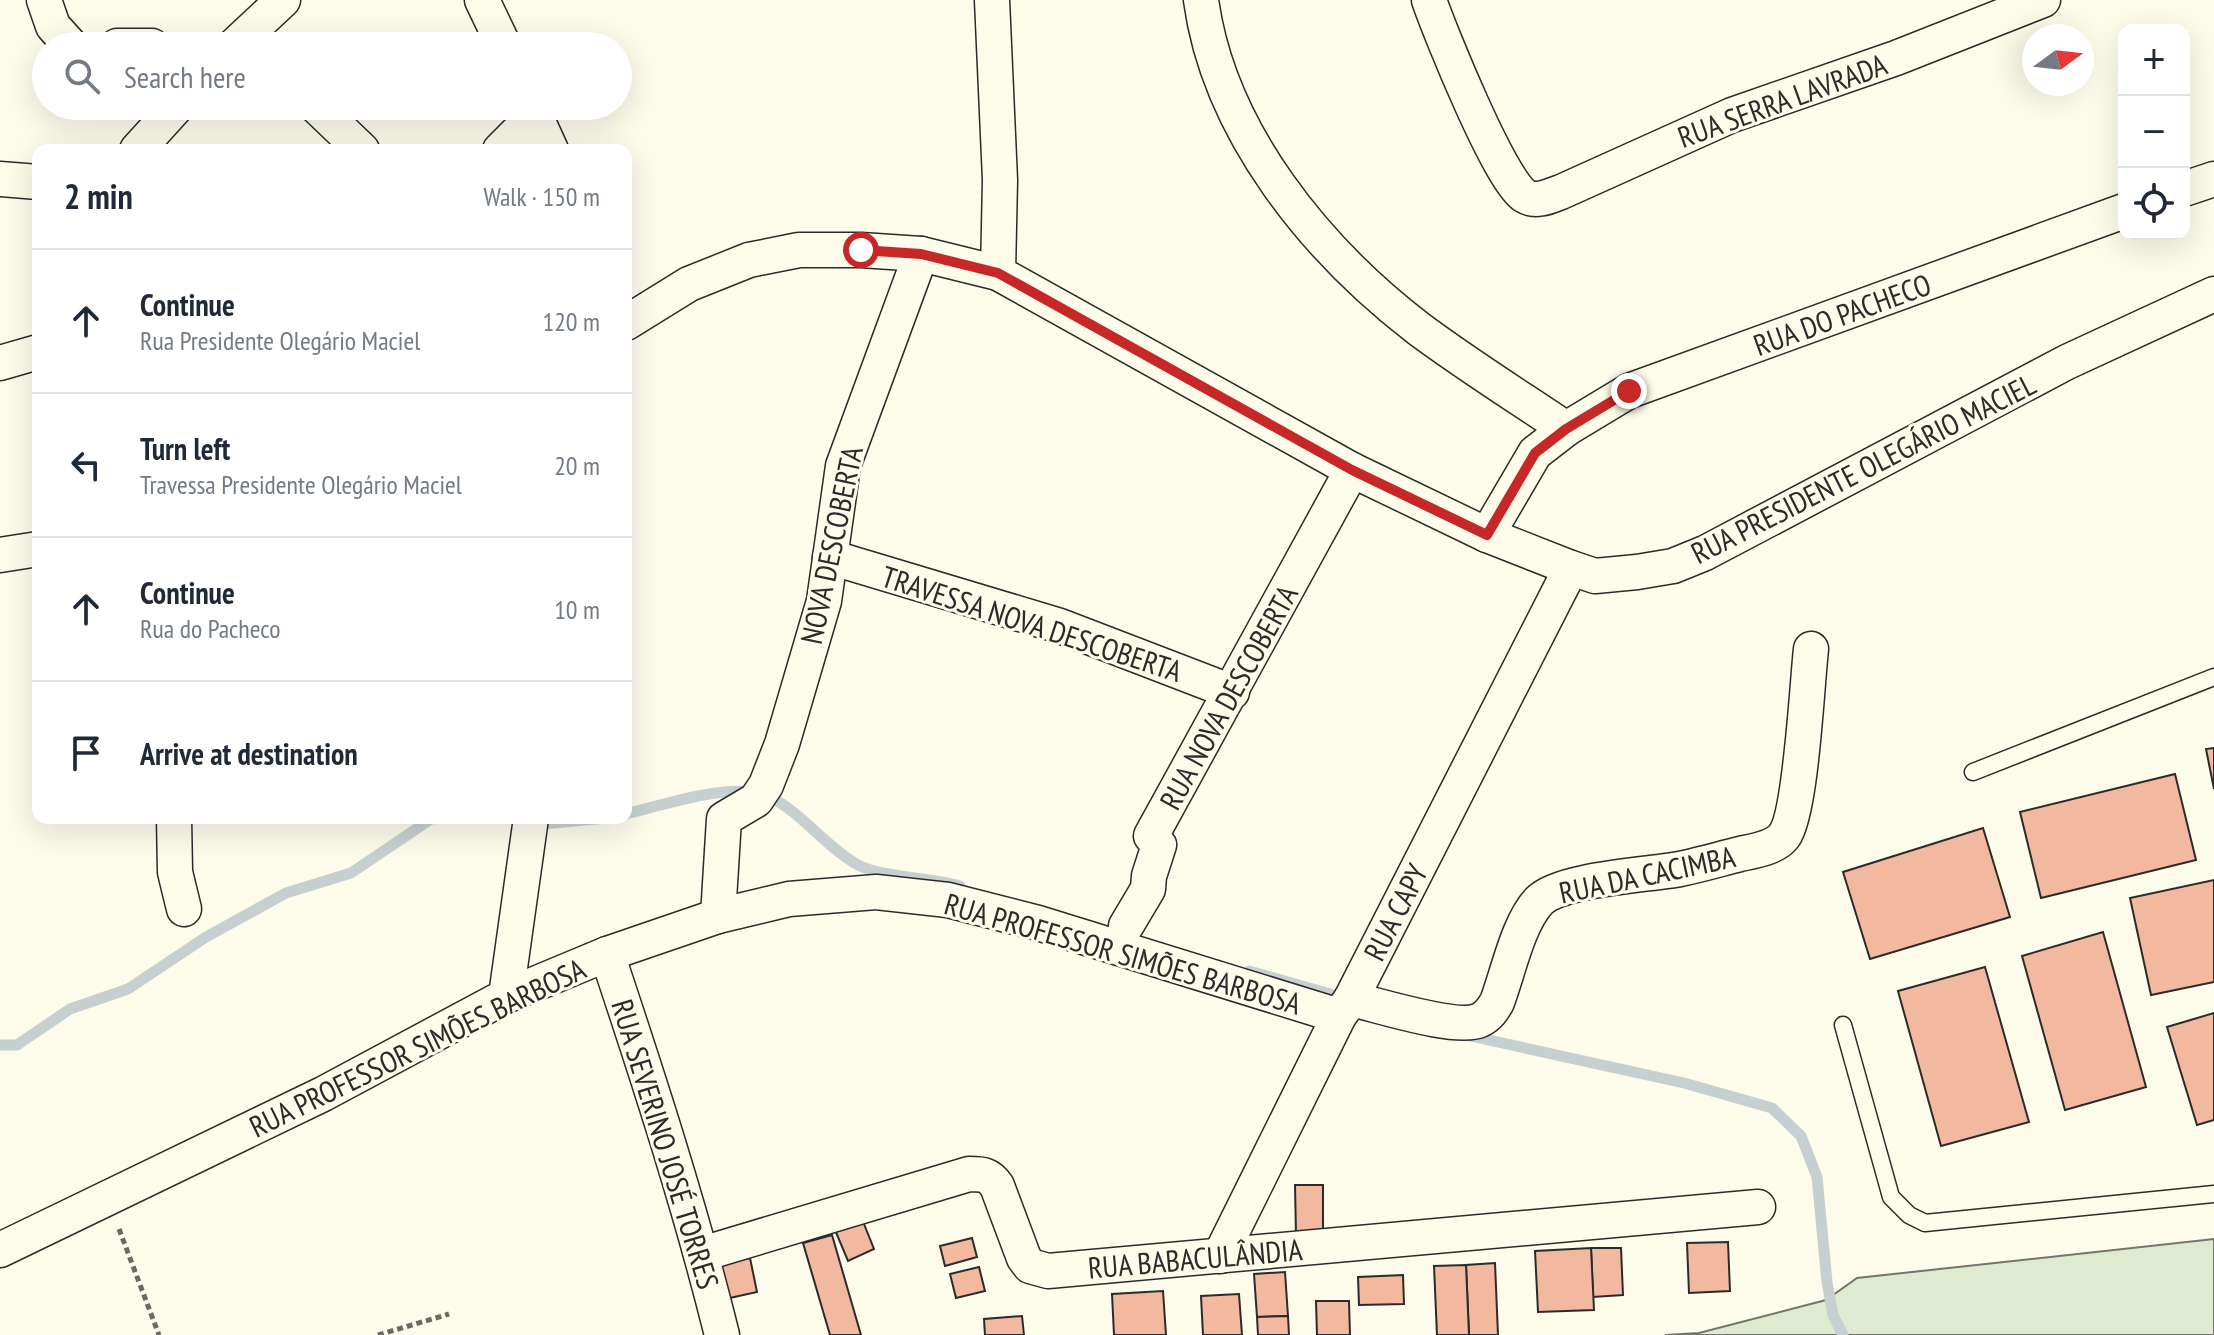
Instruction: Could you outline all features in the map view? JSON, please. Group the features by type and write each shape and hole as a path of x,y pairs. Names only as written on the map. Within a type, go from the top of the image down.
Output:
{"street":[{"path":"44,0 53,26 58,32"},
{"path":"254,32 283,0"},
{"path":"482,0 497,32"},
{"path":"992,0 1000,180 998,273"},
{"path":"1201,0 1216,63 1237,114 1265,162 1311,227 1356,275 1419,328 1566,429"},
{"name":"RUA SERRA LAVRADA","path":"1429,0 1442,36 1501,162 1523,195 1533,199 1546,197 1732,115 1896,58 2043,0"},
{"path":"142,144 164,120"},
{"path":"331,120 356,144"},
{"path":"505,144 525,120"},
{"path":"537,120 548,144"},
{"path":"0,179 32,182"},
{"path":"2190,187 2214,179"},
{"name":"RUA DO PACHECO","path":"1487,535 1535,453 1566,429 1629,391 2118,213"},
{"name":"RUA PRESIDENTE OLEGÁRIO MACIEL","path":"632,318 689,284 749,260 799,250 921,254 998,273 1352,470 1487,535 1595,576 1673,566 1705,553 2067,362 2214,294"},
{"name":"NOVA DESCOBERTA","path":"718,916 724,819 756,800 766,785 782,744 824,601 843,466 921,254"},
{"path":"0,363 32,354"},
{"name":"RUA NOVA DESCOBERTA","path":"1126,926 1148,889 1159,845 1151,836 1352,470"},
{"path":"0,555 32,550"},
{"name":"TRAVESSA NOVA DESCOBERTA","path":"830,557 1060,626 1232,692"},
{"name":"RUA CAPY","path":"1220,1256 1571,568"},
{"name":"RUA DA CACIMBA","path":"1345,1008 1457,1024 1482,1020 1497,1002 1528,916 1547,894 1577,885 1681,869 1756,851 1784,837 1797,793 1811,649"},
{"path":"174,824 175,872 184,909"},
{"path":"506,996 530,824"},
{"name":"RUA PROFESSOR SIMÕES BARBOSA","path":"0,1250 323,1094 506,996 607,954 718,916 789,899 876,892 948,900 1345,1008"},
{"name":"RUA SEVERINO JOSÉ TORRES","path":"607,954 657,1101 702,1254 722,1335"},
{"name":"RUA BABACULÂNDIA","path":"702,1254 969,1174 984,1174 991,1178 997,1186 1024,1258 1030,1266 1048,1271 1758,1207"}],"lane":[{"path":"1973,772 2214,677"},
{"path":"1843,1025 1891,1197 1909,1215 1925,1223 2214,1194"}],"path":[{"path":"107,1198 159,1335"},
{"path":"378,1335 449,1314"}],"green space":[{"path":"2214,1239 2214,1335 1665,1335 1699,1333 1826,1300 1857,1278"}],"building":[{"path":"2214,748 2214,789 2206,749"},
{"path":"2175,774 2196,860 2041,898 2020,812"},
{"path":"1983,828 2010,917 1870,959 1843,872"},
{"path":"2214,880 2214,982 2151,995 2130,898"},
{"path":"2103,932 2146,1087 2065,1110 2022,956"},
{"path":"1985,967 2029,1122 1941,1146 1898,991"},
{"path":"2214,1013 2214,1120 2197,1125 2167,1027"},
{"path":"1295,1185 1323,1185 1323,1236 1296,1235"},
{"path":"862,1219 874,1249 848,1261 835,1230"},
{"path":"832,1235 861,1335 830,1335 803,1243"},
{"path":"972,1238 977,1257 945,1266 940,1246"},
{"path":"1728,1242 1730,1291 1689,1293 1687,1243"},
{"path":"1591,1248 1621,1248 1623,1295 1593,1297"},
{"path":"1591,1248 1594,1310 1538,1312 1535,1251"},
{"path":"750,1258 757,1292 725,1299 717,1265"},
{"path":"1495,1263 1498,1335 1469,1335 1466,1265"},
{"path":"1466,1265 1469,1335 1437,1335 1434,1266"},
{"path":"979,1267 985,1291 956,1298 950,1274"},
{"path":"1285,1272 1288,1316 1257,1317 1254,1274"},
{"path":"1403,1275 1404,1304 1359,1305 1358,1277"},
{"path":"1163,1291 1166,1335 1114,1335 1112,1294"},
{"path":"1239,1294 1242,1335 1203,1335 1201,1296"},
{"path":"1316,1301 1349,1301 1350,1335 1317,1335"},
{"path":"1022,1316 1024,1335 985,1335 984,1319"},
{"path":"1288,1316 1289,1335 1258,1335 1257,1317"}],"waterway":[{"path":"632,813 699,796 755,792 781,804 858,865 879,872 960,886"},
{"path":"0,1045 17,1045 70,1009 128,989 206,937 286,893 351,873 424,824"},
{"path":"1249,971 1334,995"},
{"path":"1466,1035 1684,1083 1772,1108 1801,1136 1817,1177 1827,1282 1833,1315 1843,1335"}],"route":[{"path":"861,250 921,254 998,273 1286,435 1487,535 1535,453 1566,429 1629,391"}]}
